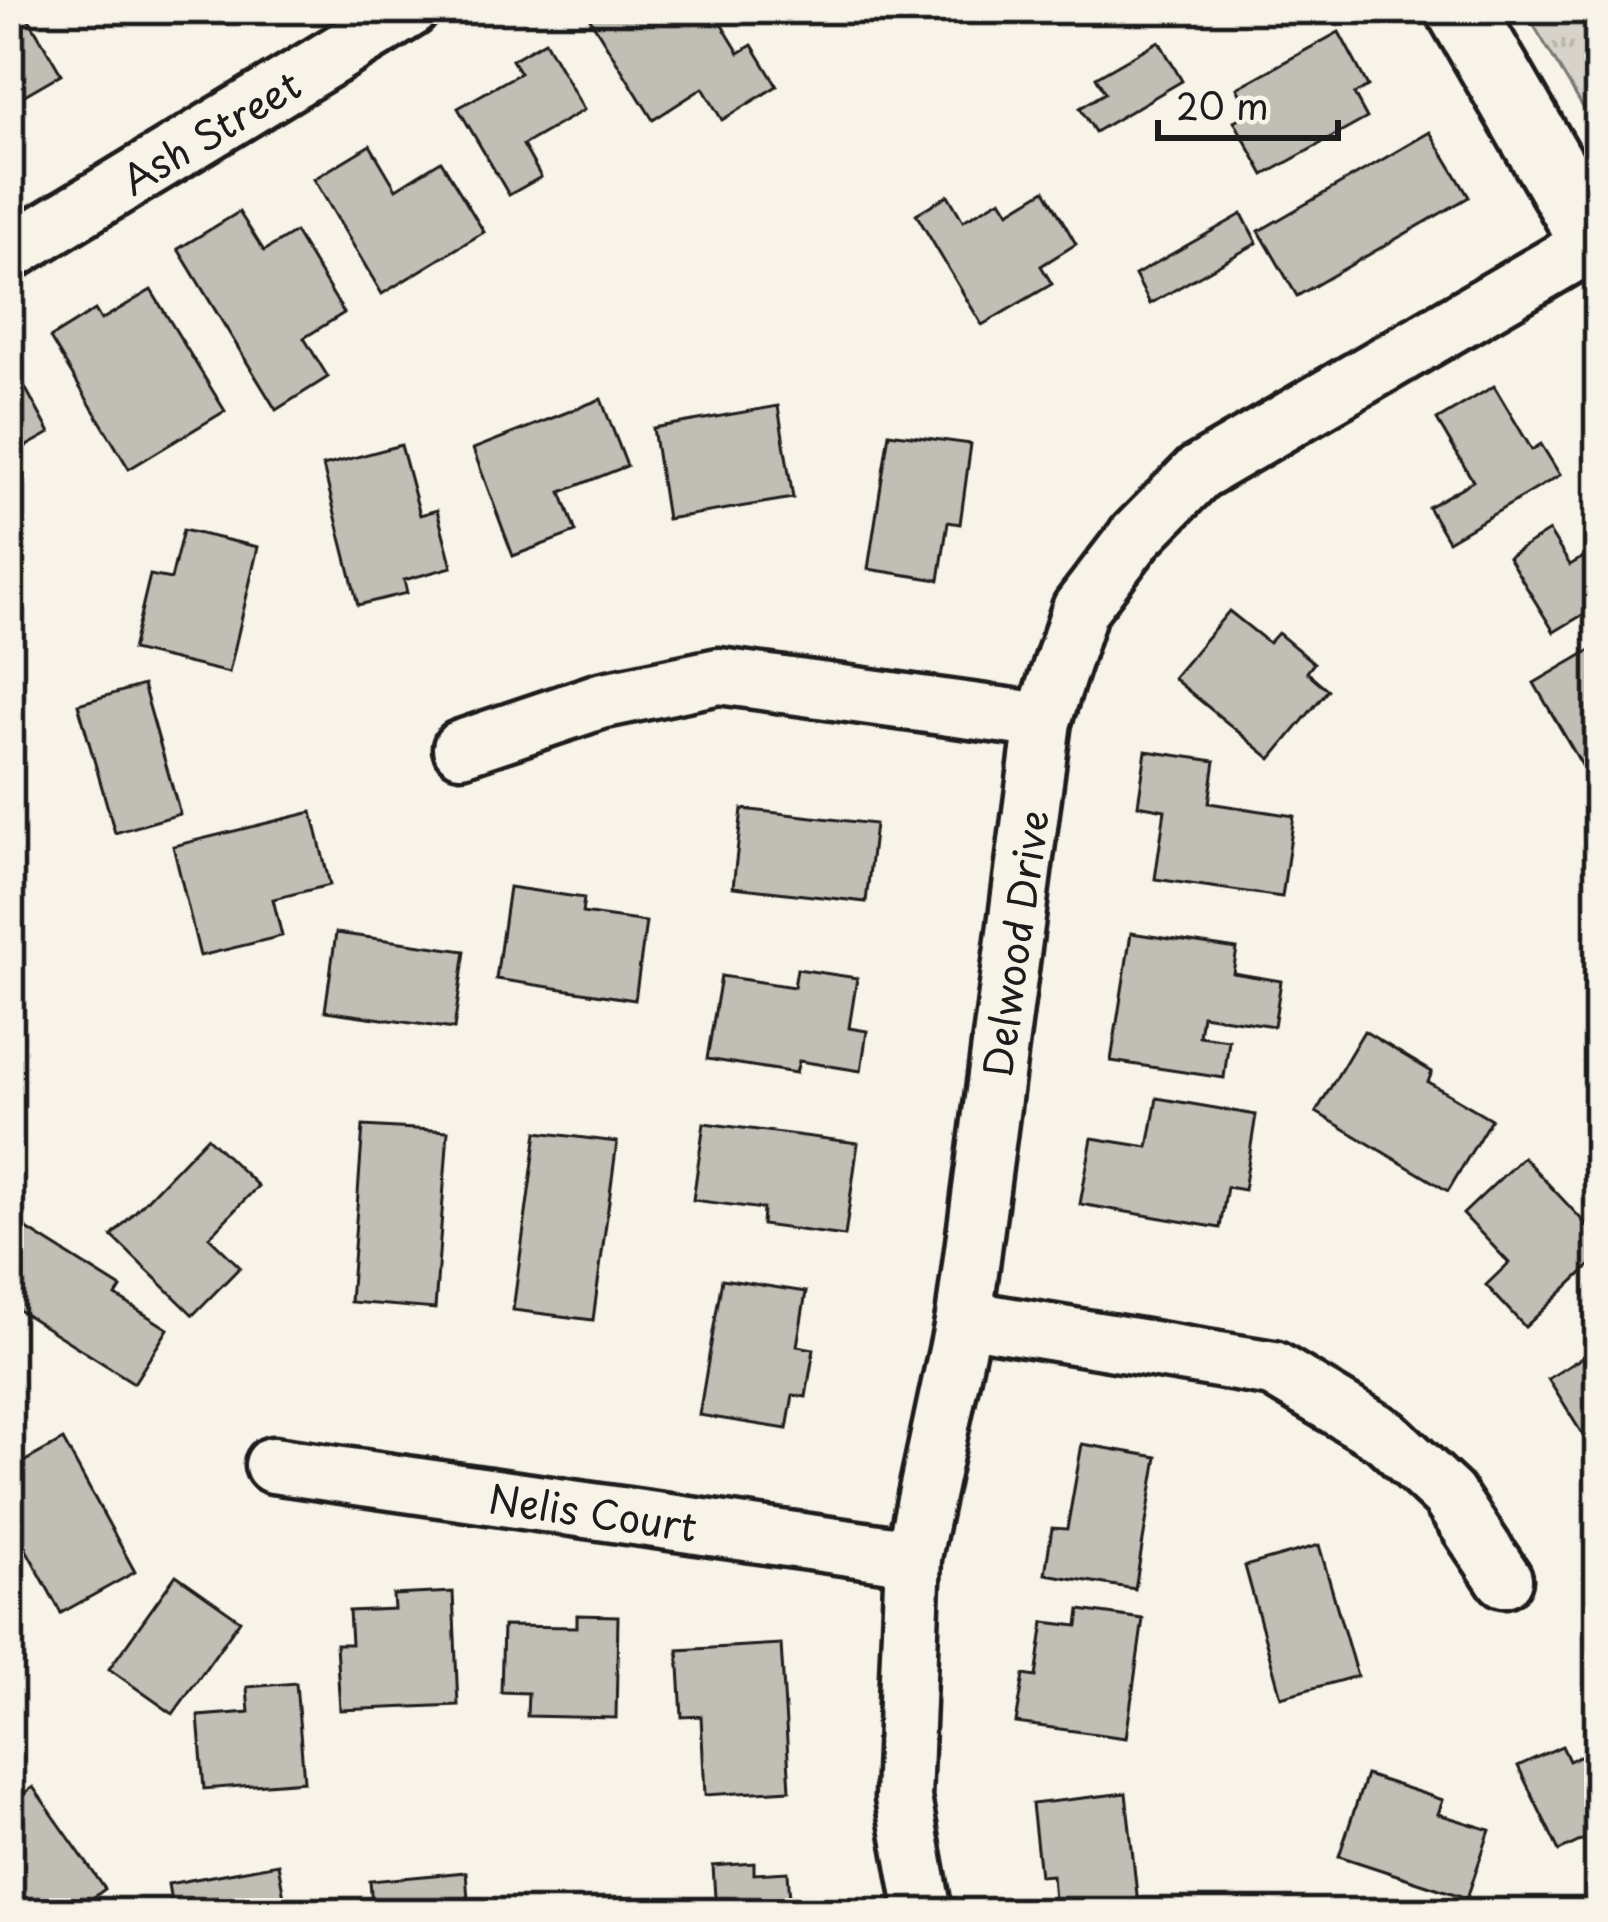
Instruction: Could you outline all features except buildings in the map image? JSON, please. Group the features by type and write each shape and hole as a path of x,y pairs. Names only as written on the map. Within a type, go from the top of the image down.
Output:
{"street":[{"name":"Ash Street","path":"9,253 411,9"},
{"path":"1460,9 1597,246"},
{"name":"Delwood Drive","path":"924,1913 903,1798 913,1557 964,1318 1043,721 1080,609 1136,536 1198,473 1597,246"},
{"path":"461,748 600,701 718,676 1043,721"},
{"path":"964,1318 1273,1369 1385,1436 1448,1496 1504,1579"},
{"name":"Nelis Court","path":"273,1466 913,1557"}],"green space":[{"path":"1524,9 1599,9 1599,134"}]}
